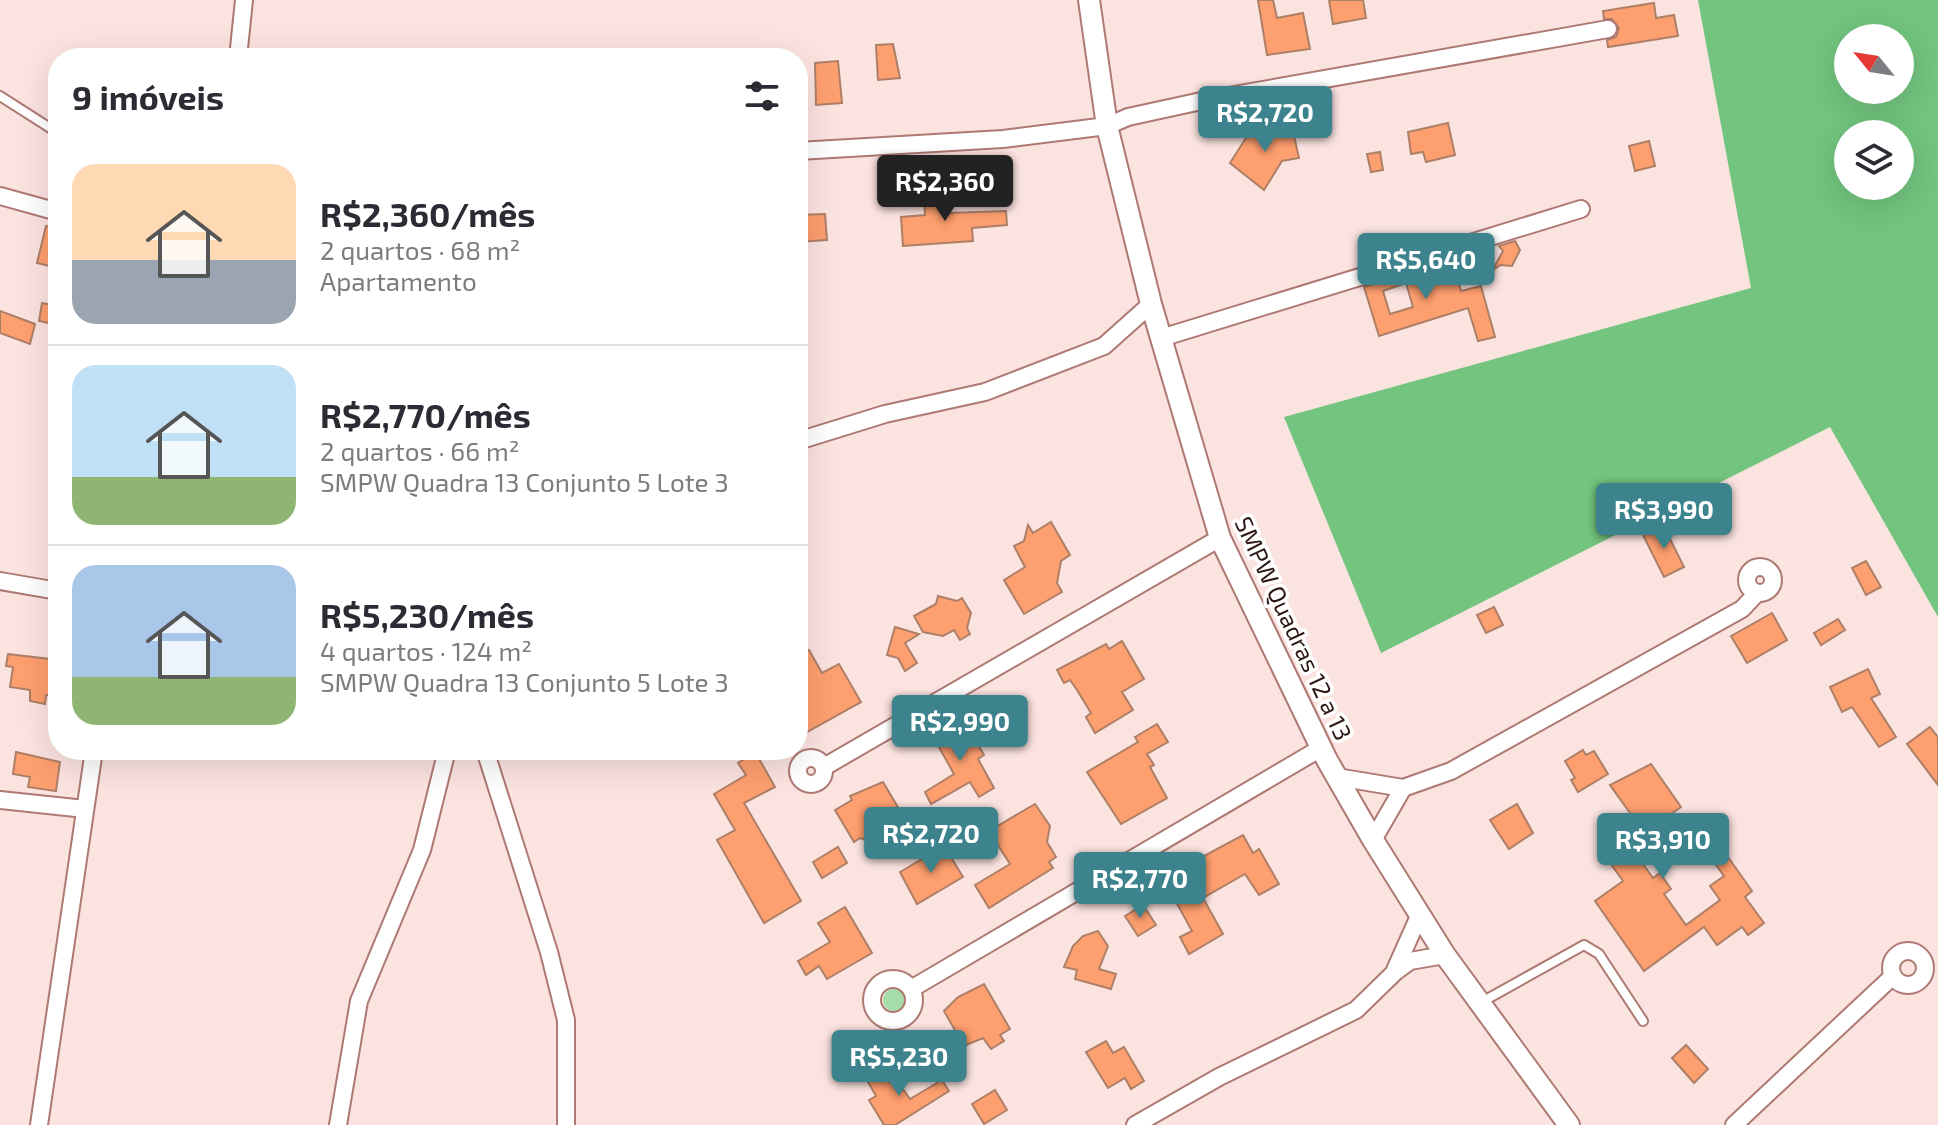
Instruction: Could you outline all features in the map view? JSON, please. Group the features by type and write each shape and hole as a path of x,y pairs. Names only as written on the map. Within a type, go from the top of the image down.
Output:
{"street":[{"path":"239,48 244,0"},
{"name":"SMPW Quadras 12 a 13","path":"1089,0 1107,126 1151,304 1220,538 1321,748 1373,840 1445,955 1569,1125"},
{"path":"808,150 1003,139 1107,126 1128,117 1206,100 1608,29"},
{"path":"0,196 48,209"},
{"path":"1161,338 1581,209"},
{"path":"808,438 885,414 985,392 1074,358 1104,346 1151,304"},
{"path":"824,767 1220,538"},
{"path":"0,581 48,589"},
{"path":"1337,777 1403,788 1451,771 1742,609 1757,593"},
{"path":"911,989 1321,748"},
{"path":"39,1125 92,760"},
{"path":"338,1125 359,1001 422,850 444,760"},
{"path":"488,760 549,952 566,1020 566,1125"},
{"path":"1373,840 1403,788"},
{"path":"0,800 85,809"},
{"path":"1395,972 1420,914"},
{"path":"1135,1125 1219,1077 1356,1010 1395,972 1428,956 1445,955"},
{"path":"1734,1125 1893,976"}],"lane":[{"path":"0,96 48,127"},
{"path":"1479,1003 1584,945 1599,954 1632,999 1643,1021"}],"green space":[{"path":"1698,0 1938,0 1938,617 1830,427 1381,653 1284,417 1751,288"},
{"path":"890,989 898,989 905,1000 898,1011 890,1011 883,1004 883,996"}],"building":[{"path":"1258,0 1273,0 1277,18 1303,13 1310,49 1267,55"},
{"path":"1329,0 1363,0 1366,18 1333,24"},
{"path":"1654,3 1656,18 1674,15 1678,36 1608,47 1607,40 1616,37 1619,28 1612,19 1604,19 1603,11"},
{"path":"893,44 900,78 878,80 876,45"},
{"path":"838,61 842,103 816,105 815,63"},
{"path":"1270,123 1280,131 1292,127 1299,158 1282,161 1264,190 1230,163 1253,127 1263,133"},
{"path":"1448,123 1455,155 1426,162 1423,152 1411,154 1408,132"},
{"path":"1649,141 1655,166 1635,171 1629,146"},
{"path":"1380,152 1383,170 1371,172 1367,154"},
{"path":"946,190 947,213 1006,211 1007,225 972,228 973,241 903,246 901,217 925,215 924,191"},
{"path":"825,214 827,240 808,241 808,215"},
{"path":"46,226 48,226 48,266 37,263"},
{"path":"1515,241 1520,250 1512,266 1500,265 1492,271 1503,251 1499,246"},
{"path":"1453,260 1461,291 1481,286 1495,337 1478,341 1468,308 1379,336 1364,287","holes":["1406,283 1413,307 1390,314 1383,291"]},
{"path":"42,303 48,304 48,323 39,321"},
{"path":"0,311 35,324 30,344 0,333"},
{"path":"1051,522 1070,555 1061,561 1057,583 1062,592 1024,614 1004,580 1025,567 1014,546 1024,541 1028,525 1033,533"},
{"path":"1663,525 1684,567 1664,577 1643,535"},
{"path":"1866,561 1881,587 1866,595 1852,568"},
{"path":"938,596 957,601 962,598 971,613 967,628 970,634 960,640 954,630 943,636 923,632 914,616 936,604"},
{"path":"1494,607 1503,625 1486,633 1477,615"},
{"path":"1772,613 1787,640 1747,663 1731,636"},
{"path":"1838,619 1845,630 1821,645 1814,633"},
{"path":"895,627 919,634 905,643 917,663 905,671 898,658 887,655"},
{"path":"1122,641 1144,679 1122,692 1133,710 1095,733 1086,717 1091,713 1070,680 1064,683 1057,670 1106,644 1109,649"},
{"path":"808,651 822,673 839,664 861,702 808,731"},
{"path":"8,654 48,659 48,695 45,704 30,701 30,690 10,687 13,667 6,666"},
{"path":"1868,669 1880,694 1871,698 1896,737 1879,747 1852,707 1842,712 1830,687"},
{"path":"964,721 984,755 978,759 994,788 979,797 970,782 931,804 925,792 954,774 935,740 944,735 941,729"},
{"path":"1157,724 1168,742 1147,754 1154,765 1150,767 1167,798 1121,824 1087,772 1138,742 1135,737"},
{"path":"1930,727 1938,737 1938,785 1907,744"},
{"path":"1583,750 1586,755 1594,751 1608,774 1578,792 1571,780 1575,778 1565,761"},
{"path":"16,752 60,762 56,791 28,787 30,777 13,774"},
{"path":"760,760 775,787 744,803 801,901 764,923 717,840 735,830 714,794 746,775 738,763"},
{"path":"1651,764 1681,807 1644,833 1651,843 1636,854 1653,878 1660,873 1671,889 1664,894 1686,925 1720,900 1710,886 1724,876 1704,848 1716,840 1752,891 1745,897 1764,923 1748,935 1742,927 1717,945 1704,927 1644,971 1595,901 1623,881 1598,846 1635,820 1610,785"},
{"path":"883,782 902,814 886,824 892,835 877,844 860,838 854,842 835,810 852,800 850,796"},
{"path":"1035,804 1050,826 1047,842 1056,857 1049,862 1053,868 989,908 975,885 1010,864 989,831"},
{"path":"1517,804 1533,833 1509,849 1490,820"},
{"path":"1243,835 1253,853 1259,849 1279,884 1259,895 1245,874 1203,898 1223,934 1189,954 1180,937 1192,931 1163,878"},
{"path":"944,846 963,877 917,904 900,872"},
{"path":"838,847 847,863 822,878 813,862"},
{"path":"1143,905 1156,925 1138,936 1125,916"},
{"path":"845,907 872,953 827,979 819,966 806,975 798,961 830,942 818,923"},
{"path":"1098,931 1108,946 1099,969 1116,974 1111,989 1075,979 1077,970 1064,967 1073,946 1083,936"},
{"path":"984,984 1010,1029 1000,1035 1004,1041 991,1049 983,1038 964,1046 944,1011 958,997"},
{"path":"1106,1041 1113,1053 1124,1047 1144,1081 1131,1089 1125,1078 1108,1088 1086,1052"},
{"path":"1686,1045 1708,1069 1694,1083 1672,1058"},
{"path":"880,1066 889,1082 895,1078 910,1099 942,1080 949,1091 895,1125 884,1125 869,1100 876,1096 864,1075"},
{"path":"995,1090 1007,1110 984,1124 972,1104"}]}
